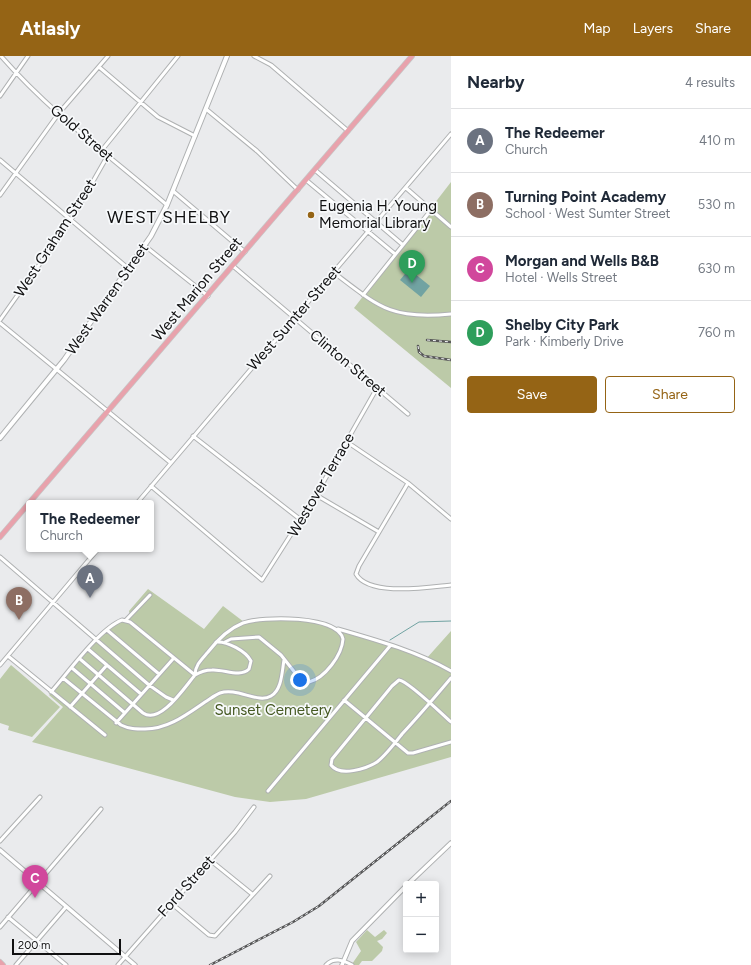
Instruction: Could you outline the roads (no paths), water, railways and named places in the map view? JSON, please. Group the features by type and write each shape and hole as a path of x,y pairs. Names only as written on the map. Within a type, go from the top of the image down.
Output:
{"main road":[{"name":"West Warren Street","path":"0,438 57,369 145,246 167,205 227,56"},
{"name":"West Marion Street","path":"32,500 412,56"},
{"name":"West Marion Street","path":"0,537 26,507"},
{"path":"0,962 3,965"}],"street":[{"name":"Gold Street","path":"1,56 59,113 167,205"},
{"path":"0,96 28,56"},
{"path":"0,195 59,113 108,56"},
{"path":"102,150 141,104 178,56"},
{"path":"254,56 271,65 348,131"},
{"path":"99,67 158,117 195,136"},
{"path":"206,109 257,151 298,190"},
{"name":"West Sumter Street","path":"139,500 451,134"},
{"name":"West Graham Street","path":"0,321 71,220 108,155"},
{"path":"0,160 129,269"},
{"path":"315,170 403,245"},
{"path":"306,180 395,254"},
{"path":"406,188 451,227"},
{"path":"173,191 245,252"},
{"path":"363,295 431,210"},
{"path":"145,246 208,296"},
{"name":"Clinton Street","path":"233,266 408,414"},
{"path":"333,272 380,307 406,315 425,316 451,314"},
{"path":"0,321 171,463"},
{"name":"Westover Terrace","path":"151,486 262,580 316,495 377,388"},
{"path":"193,436 301,520"},
{"path":"347,442 408,483 451,519"},
{"path":"408,483 356,574 365,582 384,588 451,585"},
{"path":"316,495 379,532"},
{"path":"0,665 96,552"},
{"path":"0,557 149,685 173,700"},
{"path":"51,692 97,639 118,621 126,620 150,595"},
{"path":"195,675 198,664 225,633 237,625 252,620 266,618 288,618 312,621 432,661 451,671"},
{"path":"126,620 195,675"},
{"path":"216,642 225,642 231,639 259,637 274,648 302,680 309,682 315,680 333,662 342,648 343,636 339,631 332,628"},
{"path":"107,630 159,674"},
{"path":"80,659 146,716 154,716 162,712 195,675 207,670 242,673 249,669 251,664 248,657 225,642"},
{"path":"268,791 390,646"},
{"path":"88,649 141,694"},
{"path":"8,656 104,735"},
{"path":"116,723 173,658"},
{"path":"63,678 116,723 132,729 158,728 173,722 220,693 228,691 267,698 273,695 277,690 284,660"},
{"path":"70,707 107,665"},
{"path":"72,668 124,714"},
{"path":"451,678 429,703 395,743 377,762 357,769 345,771 334,768 330,763 392,686 399,680 403,680 429,703 451,722"},
{"path":"344,700 395,743 410,753 451,742"},
{"path":"0,841 40,797"},
{"name":"Ford Street","path":"118,965 210,860 254,807"},
{"path":"0,927 101,809"},
{"path":"411,881 451,843"},
{"path":"0,850 135,965"},
{"path":"210,860 252,894"},
{"path":"171,903 211,936 219,932 270,876"},
{"path":"342,965 348,948 357,934 403,889"},
{"path":"16,965 66,907"},
{"path":"8,917 66,965"},
{"path":"326,965 332,961 343,960 352,965"}],"water":[{"path":"409,269 430,286 421,297 400,280"}],"waterway":[{"path":"390,640 419,622 451,621"}],"railway":[{"path":"427,340 451,342"},
{"path":"418,346 419,352 424,356 451,360"},
{"path":"210,965 293,922 319,906 451,801"}],"place":[{"name":"Eugenia H. Young Memorial Library","path":"311,215"},
{"name":"Shelby City Park","path":"412,283"},
{"name":"The Redeemer","path":"90,598"},
{"name":"Turning Point Academy","path":"19,620"},
{"name":"Morgan and Wells B&B","path":"35,898"}],"district":[{"name":"WEST SHELBY","path":"169,217"}],"park label":[{"name":"Sunset Cemetery","path":"273,710"}]}
